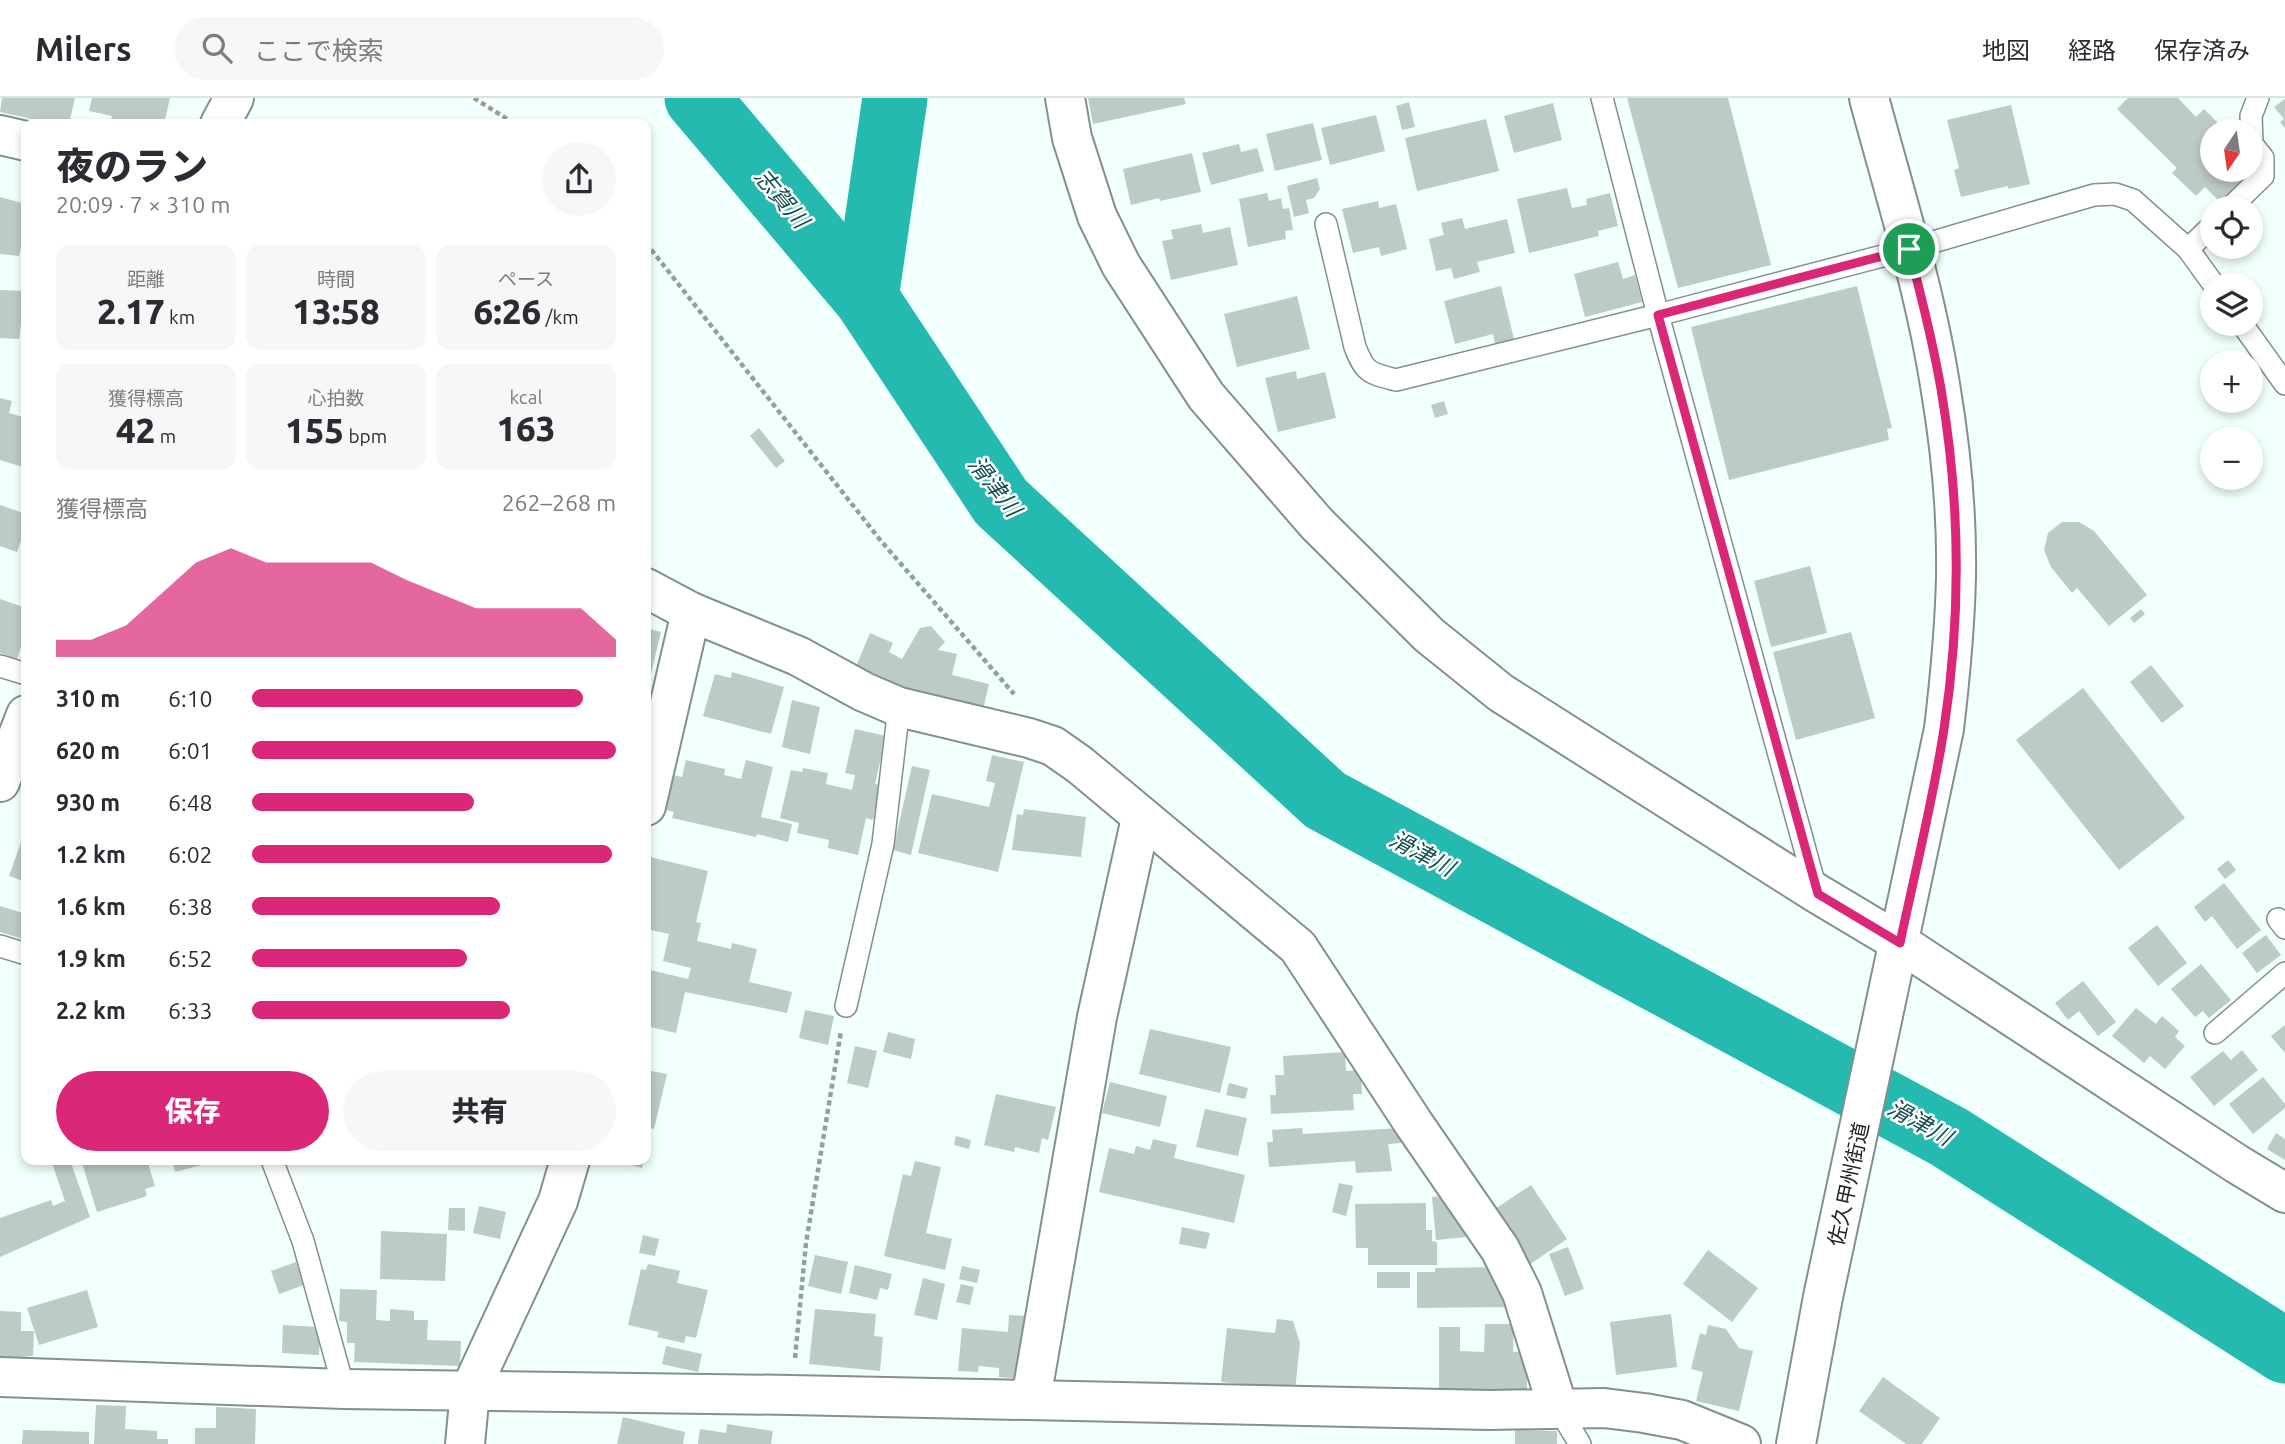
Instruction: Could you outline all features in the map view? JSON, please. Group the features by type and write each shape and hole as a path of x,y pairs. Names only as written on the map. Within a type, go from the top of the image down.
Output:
{"street":[{"path":"223,119 234,98"},
{"path":"1065,98 1072,138 1097,216 1150,313 1206,396 1317,524 1429,635 1502,693 1818,894 1898,952 2285,1192"},
{"name":"佐久甲州街道","path":"1796,1444 1824,1297 1944,729 1953,648 1956,573 1954,507 1941,390 1909,249 1869,98"},
{"path":"0,135 21,140"},
{"path":"651,590 691,612 798,656 864,692 899,707 1053,746 1080,765 1298,947 1500,1250 1522,1293 1558,1408"},
{"path":"651,784 691,612"},
{"path":"0,782 21,728"},
{"path":"1031,1399 1097,1017 1141,818"},
{"path":"465,1444 470,1391 558,1202 569,1165"},
{"path":"0,1377 344,1389 1031,1399 1437,1409 1604,1408 1682,1420 1741,1444"}],"lane":[{"path":"1602,98 1658,315 1818,894"},
{"path":"2242,196 2263,176 2263,158 2252,144 2251,116 2258,98"},
{"path":"1326,224 1355,347 1362,365 1373,374 1396,380 1909,249 2094,195 2115,194 2133,200 2188,250 2205,273"},
{"path":"2188,250 2200,238"},
{"path":"2251,336 2285,384"},
{"path":"0,666 21,672"},
{"path":"846,1006 883,844 899,707"},
{"path":"0,946 21,952"},
{"path":"2215,1033 2285,973"},
{"path":"274,1165 303,1241 344,1389"},
{"path":"1558,1408 1580,1444"}],"path":[{"path":"474,98 507,119"},
{"path":"651,249 881,541 1034,718 1035,726 1029,738"},
{"path":"791,1395 806,1243 846,1006"}],"building":[{"path":"2,98 75,98 70,119 32,119 0,112"},
{"path":"92,98 170,98 165,119 111,119 112,116 89,111"},
{"path":"1088,98 1184,98 1186,104 1093,124"},
{"path":"1627,98 1728,98 1771,265 1678,288"},
{"path":"2128,98 2178,98 2196,117 2204,109 2214,119 2200,119 2200,182 2245,182 2232,196 2214,196 2205,187 2196,196 2172,173 2177,168 2117,109"},
{"path":"2285,99 2285,128 2280,122 2284,119 2274,107"},
{"path":"1409,102 1415,127 1402,130 1396,106"},
{"path":"1553,103 1562,140 1514,153 1504,116"},
{"path":"2011,105 2030,184 2008,189 2008,186 1961,197 1954,170 1959,168 1947,120"},
{"path":"1376,115 1385,151 1330,165 1321,128"},
{"path":"1486,119 1499,171 1417,191 1405,138"},
{"path":"1313,123 1322,160 1275,171 1266,134"},
{"path":"1239,144 1241,152 1257,148 1264,171 1211,185 1202,153"},
{"path":"1192,153 1201,192 1131,205 1123,169"},
{"path":"1317,178 1320,189 1314,198 1306,200 1309,213 1294,217 1287,186"},
{"path":"1567,188 1572,208 1587,205 1586,199 1610,193 1618,226 1598,231 1599,236 1529,253 1517,199"},
{"path":"1267,193 1269,201 1281,198 1283,209 1289,208 1293,230 1285,231 1286,239 1248,247 1239,199"},
{"path":"0,197 21,203 21,247 19,256 0,254"},
{"path":"1378,201 1379,208 1396,204 1407,249 1381,256 1379,247 1353,253 1342,209"},
{"path":"1462,218 1465,229 1507,219 1515,253 1477,262 1480,272 1454,279 1451,268 1436,271 1429,239 1444,235 1441,223"},
{"path":"1201,224 1203,233 1230,227 1238,265 1171,280 1162,241 1173,239 1171,230"},
{"path":"1618,262 1623,279 1635,275 1642,302 1585,317 1574,274"},
{"path":"1501,286 1514,339 1495,344 1493,334 1455,344 1444,301"},
{"path":"1857,286 1892,428 1887,429 1889,440 1729,480 1691,327"},
{"path":"0,290 21,291 19,339 0,338"},
{"path":"1297,296 1310,349 1237,367 1224,314"},
{"path":"1296,371 1297,379 1325,372 1336,418 1278,432 1265,378"},
{"path":"0,398 12,401 9,413 21,417 21,466 0,460"},
{"path":"1444,401 1448,414 1435,418 1431,405"},
{"path":"759,428 785,461 776,468 750,436"},
{"path":"0,505 21,512 21,540 17,552 0,546"},
{"path":"2062,522 2079,522 2094,531 2147,595 2109,626 2077,588 2072,593 2051,567 2044,550 2048,533"},
{"path":"1810,566 1827,633 1771,647 1754,581"},
{"path":"0,599 21,606 21,647 17,659 0,653"},
{"path":"2141,609 2145,614 2134,623 2130,618"},
{"path":"931,626 945,642 938,650 957,654 952,675 989,684 982,714 889,692 854,671 870,633 893,643 889,652 902,659 920,628"},
{"path":"651,629 661,632 651,674"},
{"path":"1851,632 1875,718 1796,740 1773,652"},
{"path":"2151,665 2184,706 2162,723 2130,682"},
{"path":"732,672 784,687 771,734 703,716 715,674 731,678"},
{"path":"2083,688 2185,818 2119,870 2016,740"},
{"path":"792,700 820,707 810,754 782,747"},
{"path":"855,729 886,736 875,784 881,785 873,820 866,818 858,855 828,848 829,840 797,833 799,823 780,818 791,770 802,772 803,768 828,773 826,784 852,790 855,775 845,773"},
{"path":"992,755 1024,762 998,872 918,853 932,794 989,807 995,783 986,781"},
{"path":"686,760 725,769 724,775 741,779 746,760 773,767 761,817 792,824 788,842 672,818 674,812 657,808 665,773 682,777"},
{"path":"912,766 930,770 911,855 893,850"},
{"path":"1024,809 1086,817 1081,857 1012,850 1017,814 1023,815"},
{"path":"21,842 21,880 9,876"},
{"path":"651,857 708,871 696,922 701,923 697,941 731,949 732,943 757,949 749,982 792,992 787,1013 685,992 676,1033 651,1027 651,970 688,979 691,968 663,961 669,934 651,930"},
{"path":"2228,860 2236,870 2225,879 2217,869"},
{"path":"2224,883 2261,930 2237,949 2212,916 2205,922 2194,907"},
{"path":"0,906 21,912 21,938 0,932"},
{"path":"2157,925 2187,963 2158,986 2128,948"},
{"path":"2266,935 2281,955 2257,973 2242,953"},
{"path":"2201,964 2231,1000 2209,1018 2203,1011 2195,1017 2171,989"},
{"path":"2083,981 2116,1022 2098,1036 2079,1011 2068,1020 2055,1003"},
{"path":"2136,1008 2156,1024 2162,1016 2179,1031 2175,1037 2185,1046 2165,1069 2150,1056 2144,1063 2112,1036"},
{"path":"805,1010 834,1016 828,1045 799,1038"},
{"path":"2285,1025 2285,1053 2271,1036"},
{"path":"1150,1029 1231,1047 1220,1093 1139,1074"},
{"path":"888,1032 915,1039 911,1059 883,1052"},
{"path":"855,1046 877,1051 868,1088 847,1083"},
{"path":"2242,1050 2258,1070 2214,1106 2190,1077 2223,1051 2231,1060"},
{"path":"1345,1052 1346,1071 1361,1070 1362,1094 1353,1094 1354,1110 1271,1114 1270,1095 1276,1095 1275,1075 1284,1075 1283,1056"},
{"path":"651,1071 667,1074 654,1129 651,1128"},
{"path":"2263,1077 2285,1104 2285,1108 2253,1134 2229,1104"},
{"path":"1110,1082 1167,1096 1160,1127 1102,1113"},
{"path":"1229,1083 1248,1088 1245,1099 1226,1095"},
{"path":"996,1094 1056,1107 1048,1140 1042,1138 1039,1153 1015,1147 1014,1152 984,1145"},
{"path":"1205,1109 1247,1118 1238,1156 1196,1147"},
{"path":"1302,1128 1303,1134 1400,1128 1401,1143 1388,1144 1392,1171 1356,1173 1355,1161 1269,1167 1267,1142 1273,1142 1272,1130"},
{"path":"2276,1133 2285,1139 2285,1160 2267,1149"},
{"path":"956,1136 971,1140 969,1149 954,1145"},
{"path":"1153,1139 1177,1145 1174,1158 1245,1175 1234,1223 1099,1192 1109,1148 1134,1154 1136,1146 1150,1150"},
{"path":"915,1161 941,1167 926,1233 952,1239 945,1270 884,1256 903,1174 911,1176"},
{"path":"53,1165 72,1165 90,1217 0,1257 0,1218 51,1200 53,1206 65,1201"},
{"path":"83,1165 149,1165 155,1186 145,1189 147,1196 97,1212"},
{"path":"173,1165 202,1165 175,1172"},
{"path":"1339,1183 1353,1186 1346,1216 1332,1212"},
{"path":"1531,1185 1567,1239 1529,1265 1492,1211"},
{"path":"1452,1195 1477,1236 1436,1240 1432,1197"},
{"path":"1426,1203 1426,1230 1432,1230 1432,1241 1437,1242 1437,1265 1368,1265 1368,1248 1356,1248 1355,1204"},
{"path":"479,1206 506,1212 500,1239 473,1233"},
{"path":"449,1208 465,1208 465,1231 448,1230"},
{"path":"1182,1227 1210,1233 1206,1249 1179,1244"},
{"path":"381,1231 447,1234 445,1281 380,1279"},
{"path":"643,1235 659,1239 655,1256 639,1253"},
{"path":"1568,1247 1584,1289 1565,1296 1549,1254"},
{"path":"1708,1250 1758,1288 1732,1322 1683,1284"},
{"path":"815,1255 848,1262 841,1294 808,1286"},
{"path":"296,1262 304,1285 279,1294 271,1271"},
{"path":"648,1264 680,1271 677,1283 708,1290 696,1338 686,1336 684,1343 657,1337 659,1332 628,1325 641,1269 646,1270"},
{"path":"855,1265 892,1274 888,1290 880,1288 877,1300 849,1293"},
{"path":"962,1266 980,1270 977,1283 959,1279"},
{"path":"1496,1267 1508,1307 1417,1308 1417,1272 1435,1272 1435,1268"},
{"path":"1377,1272 1410,1272 1410,1288 1377,1288"},
{"path":"923,1278 945,1284 937,1320 914,1315"},
{"path":"961,1284 974,1287 970,1305 956,1302"},
{"path":"340,1289 377,1290 376,1320 390,1321 390,1309 414,1311 414,1320 428,1320 427,1340 461,1341 460,1366 354,1362 355,1343 347,1343 347,1322 339,1321"},
{"path":"87,1290 98,1327 39,1345 27,1308"},
{"path":"815,1309 876,1314 874,1336 883,1337 880,1371 809,1364"},
{"path":"0,1311 21,1312 21,1331 34,1331 33,1356 0,1358"},
{"path":"1671,1314 1677,1367 1616,1375 1610,1322"},
{"path":"1009,1315 1028,1316 1023,1379 999,1377 999,1368 979,1366 978,1372 958,1371 962,1328 1008,1332"},
{"path":"1277,1319 1293,1321 1300,1343 1295,1390 1221,1382 1227,1328 1275,1333"},
{"path":"1485,1324 1514,1324 1513,1352 1527,1352 1527,1392 1439,1391 1439,1327 1460,1327 1460,1351 1484,1352"},
{"path":"283,1325 320,1327 319,1355 282,1353"},
{"path":"1708,1325 1726,1329 1739,1348 1753,1351 1739,1411 1696,1401 1703,1372 1691,1369 1700,1333 1706,1335"},
{"path":"666,1346 702,1354 698,1372 662,1364"},
{"path":"1883,1377 1940,1418 1922,1444 1906,1444 1859,1411"},
{"path":"96,1405 126,1406 125,1429 157,1431 157,1439 168,1439 168,1444 94,1444"},
{"path":"216,1407 256,1409 255,1444 195,1444 195,1428 216,1428"},
{"path":"623,1417 685,1432 683,1444 617,1444"},
{"path":"727,1424 773,1431 771,1444 698,1444 700,1429 726,1433"},
{"path":"23,1430 89,1432 89,1444 22,1444"},
{"path":"1515,1430 1557,1431 1557,1444 1515,1444"}],"waterway":[{"name":"滑津川","path":"697,98 866,298 1001,502 1325,800 1949,1137 2285,1351"},
{"name":"滑津川","path":"866,298 895,98"}],"route":[{"path":"1909,249 1941,390 1954,507 1956,573 1953,648 1944,729 1900,943 1818,894 1658,315 1909,249"}],"water label":[{"name":"志賀川","path":"782,198"}]}
